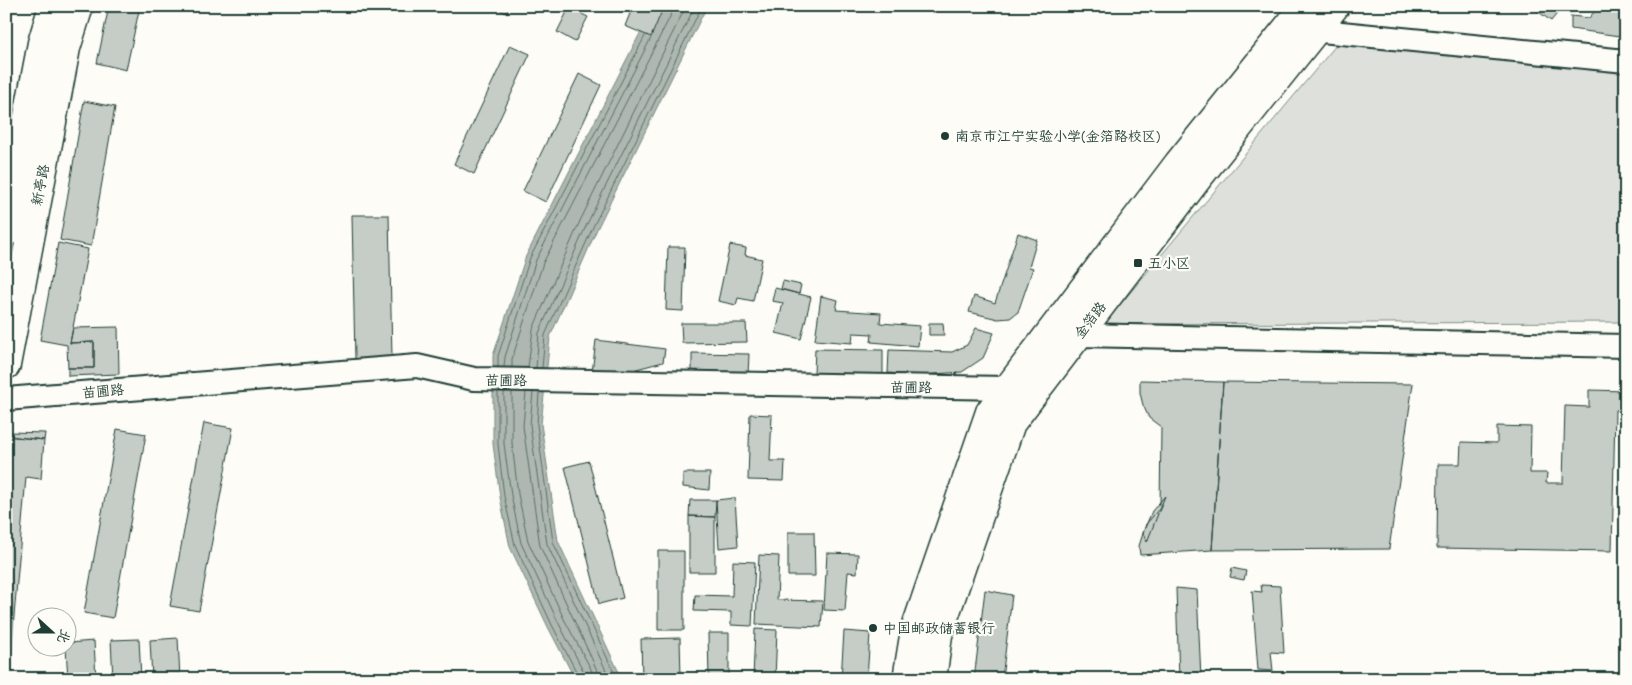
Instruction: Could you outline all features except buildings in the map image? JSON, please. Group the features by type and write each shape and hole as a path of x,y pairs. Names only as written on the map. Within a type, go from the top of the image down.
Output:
{"main road":[{"name":"新亭路","path":"6,232 42,43 53,6"},
{"name":"新亭路","path":"6,365 66,48 79,6"},
{"name":"金箔路","path":"932,679 938,635 1011,423 1197,179 1310,18"},
{"name":"金箔路","path":"907,679 915,630 990,412 1178,164 1310,18"}],"street":[{"path":"1310,18 1626,47"},
{"path":"1310,18 1626,61"},
{"path":"1078,335 1626,346"},
{"name":"苗圃路","path":"6,399 416,366 474,380 1008,388"}],"shaded area":[{"path":"1337,44 1626,70 1626,322 1104,324"}],"water":[{"path":"654,6 707,6 597,229 550,337 541,424 558,541 622,679 575,679 510,547 500,497 493,444 493,356 526,256"}],"place":[{"name":"南京市江宁实验小学(金箔路校区)","path":"945,136"},
{"name":"五小区","path":"1138,263"},
{"name":"中国邮政储蓄银行","path":"873,628"}]}
